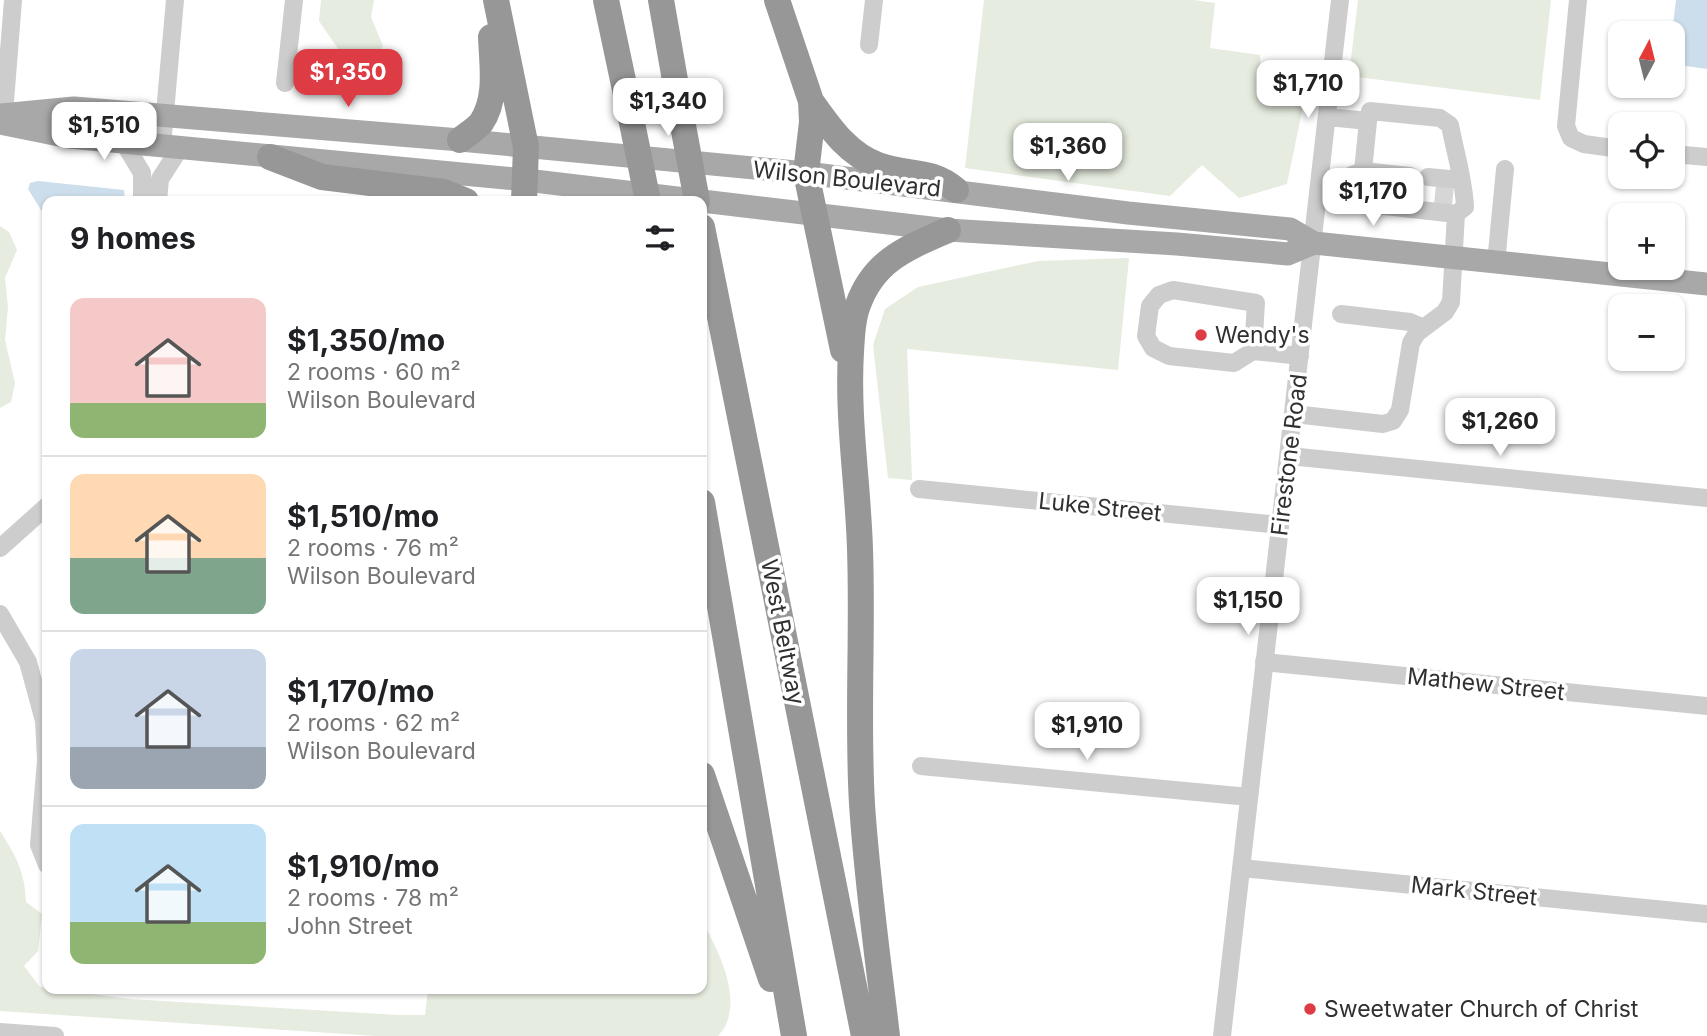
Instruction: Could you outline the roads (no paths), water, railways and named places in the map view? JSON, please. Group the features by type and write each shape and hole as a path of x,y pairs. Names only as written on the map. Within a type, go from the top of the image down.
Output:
{"highway":[{"path":"460,140 480,124 490,100 493,83 489,0"},
{"path":"496,0 526,147 525,191"},
{"path":"606,0 647,196"},
{"path":"661,0 682,120 699,196"},
{"path":"777,0 811,101 812,122 806,173 849,379"},
{"path":"811,101 831,130 865,160 880,166 934,176 956,190"},
{"path":"270,157 322,177 444,192 454,196"},
{"path":"887,1036 869,890 862,802 860,549 849,379 853,327 865,288 895,254 948,230"},
{"name":"West Beltway","path":"707,253 864,1036"},
{"path":"707,531 793,1036"},
{"path":"707,789 793,1036"}],"main road":[{"name":"Wilson Boulevard","path":"8,118 74,108 460,140 806,173 1128,213 1290,229 1314,243 1707,284"},
{"name":"Wilson Boulevard","path":"8,118 69,137 270,157 525,191 612,196"},
{"name":"Wilson Boulevard","path":"707,202 948,230 1177,244 1288,254 1314,243"}],"street":[{"path":"8,118 3,80 13,0"},
{"path":"158,196 160,179 171,147 165,116 175,0"},
{"path":"285,83 294,0"},
{"path":"869,45 874,0"},
{"name":"Firestone Road","path":"1222,1036 1340,0"},
{"path":"1578,0 1566,127 1571,138 1584,144 1608,147"},
{"path":"1370,111 1440,118 1450,125 1406,177 1368,121 1370,111"},
{"path":"1328,117 1368,121"},
{"path":"124,143 142,173 142,196"},
{"path":"1685,155 1707,157"},
{"path":"1496,263 1505,169"},
{"path":"1352,175 1406,177 1465,191 1465,207 1447,211 1383,202 1358,203 1352,197 1352,175"},
{"path":"1294,414 1383,424 1393,421 1400,410 1411,343 1424,328 1445,312 1451,302 1454,258 1447,211"},
{"path":"1253,351 1256,303 1173,290 1159,295 1150,306 1146,336 1153,348 1169,356 1234,363 1253,351 1300,356"},
{"path":"1341,314 1410,322 1424,328"},
{"path":"1289,456 1707,498"},
{"name":"Luke Street","path":"919,489 1280,525"},
{"path":"0,548 42,510"},
{"path":"0,614 28,662 42,714"},
{"name":"Mathew Street","path":"1264,662 1707,706"},
{"path":"921,766 1249,797"},
{"path":"42,809 39,845 42,852"},
{"name":"Mark Street","path":"1241,868 1707,914"},
{"path":"0,1032 55,1036"}],"water":[{"path":"1676,0 1707,0 1707,69 1685,66 1685,21 1673,21"},
{"path":"38,181 124,190 125,196 42,196 42,212 28,189 30,183"}],"tunnel":[{"path":"1366,197 1368,178"},
{"path":"1384,199 1386,179"},
{"path":"1401,200 1403,181"},
{"path":"1443,205 1445,185"}],"place":[{"name":"Wendy's","path":"1201,335"},
{"name":"Sweetwater Church of Christ","path":"1310,1009"}]}
